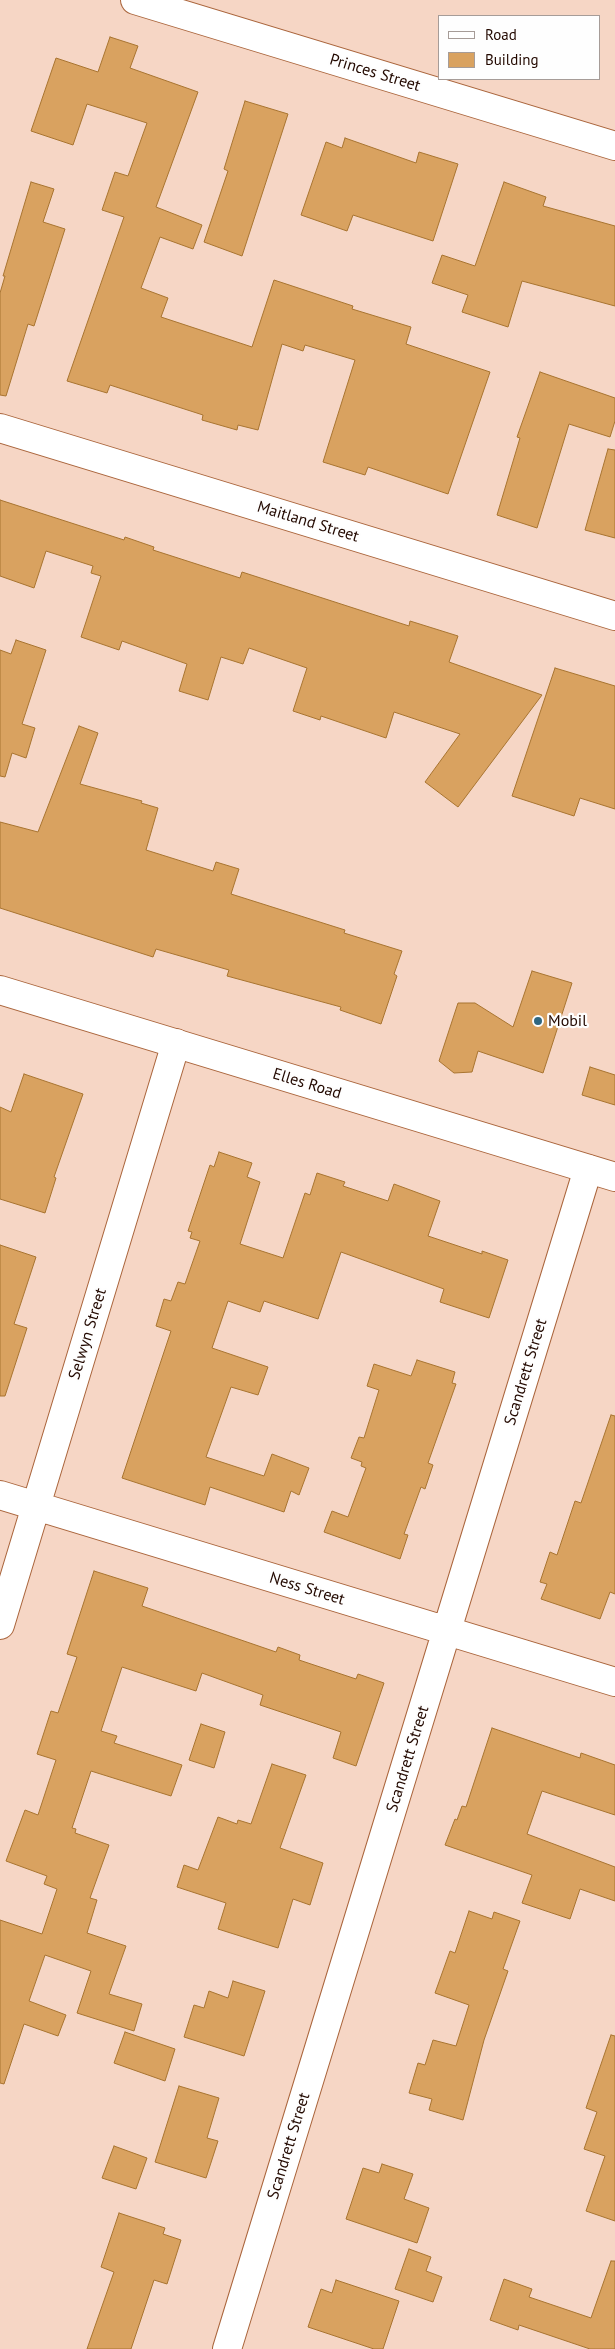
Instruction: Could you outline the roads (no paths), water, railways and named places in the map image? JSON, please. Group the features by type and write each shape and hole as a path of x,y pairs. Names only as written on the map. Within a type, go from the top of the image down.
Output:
{"street":[{"name":"Princes Street","path":"135,0 615,146"},
{"name":"Maitland Street","path":"0,428 615,616"},
{"name":"Elles Road","path":"0,990 615,1177"},
{"name":"Selwyn Street","path":"0,1625 176,1044"},
{"name":"Scandrett Street","path":"228,2349 588,1169"},
{"name":"Ness Street","path":"0,1495 615,1682"}],"place":[{"name":"Mobil","path":"538,1021"}]}
